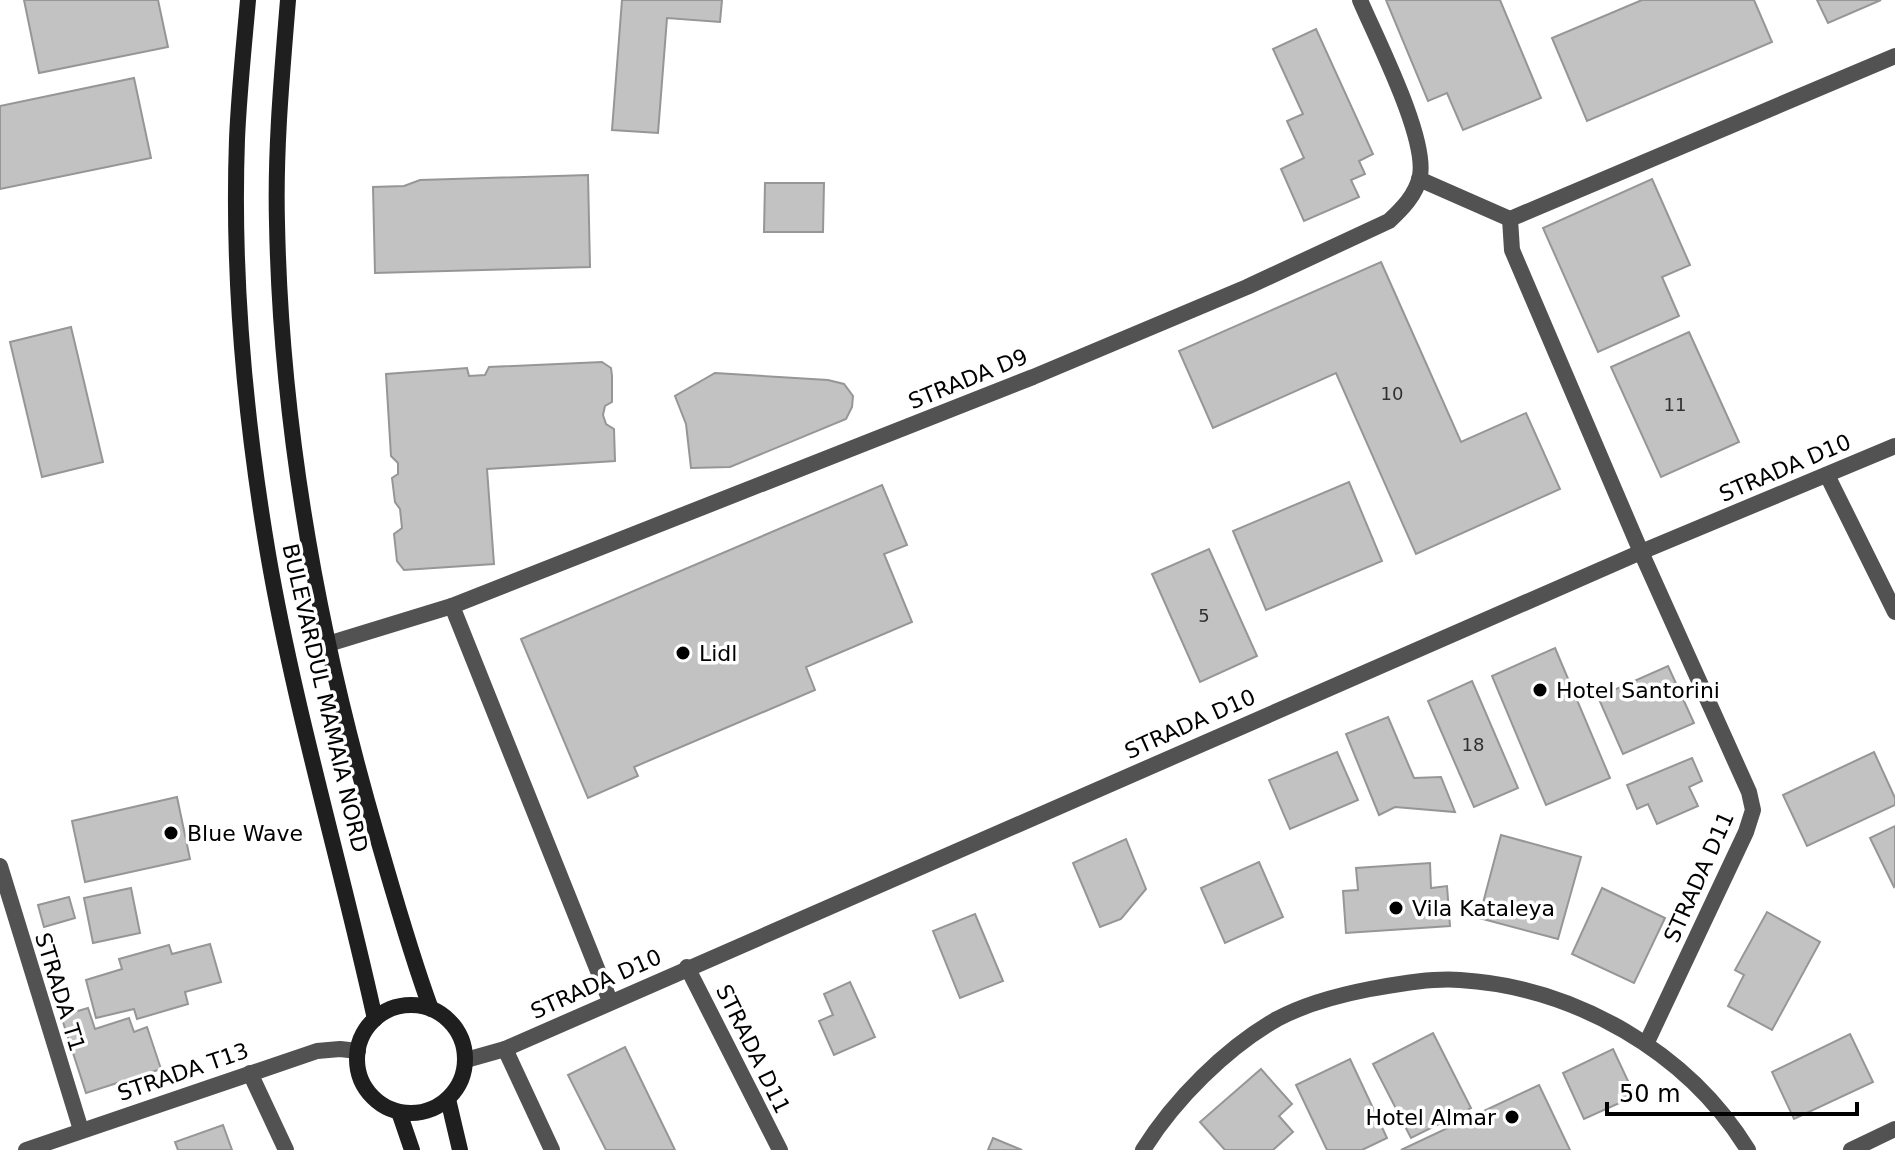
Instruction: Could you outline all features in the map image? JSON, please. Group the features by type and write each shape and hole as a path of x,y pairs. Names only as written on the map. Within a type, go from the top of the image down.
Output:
{"main road":[{"name":"BULEVARDUL MAMAIA NORD","path":"248,0 237,138 236,225 241,334 252,438 268,554 290,662 375,1019"},
{"name":"BULEVARDUL MAMAIA NORD","path":"288,0 278,138 277,222 281,329 291,436 308,547 355,762 412,956 431,1009"},
{"path":"417,1005 431,1009 445,1017 456,1029 466,1060 463,1075 448,1099 433,1108 416,1113 399,1112 384,1106 366,1089 359,1075 358,1051 367,1028 387,1011 417,1005"},
{"path":"448,1099 460,1150"},
{"path":"399,1112 412,1150"}],"street":[{"path":"1360,0 1415,130 1422,157 1419,179 1510,219 1895,56"},
{"name":"STRADA D9","path":"328,644 452,606 1033,377 1247,287 1389,221 1406,205 1419,179"},
{"name":"STRADA D11","path":"1510,219 1512,250 1641,552 1749,792 1753,810 1746,832 1647,1042"},
{"name":"STRADA D10","path":"466,1060 505,1049 1641,552 1895,446"},
{"path":"1827,475 1895,612"},
{"path":"452,606 610,1001"},
{"name":"STRADA T1","path":"0,866 81,1130"},
{"name":"STRADA D11","path":"687,967 780,1150"},
{"path":"1143,1150 1186,1093 1221,1060 1278,1019 1338,995 1399,984 1458,980 1516,987 1584,1011 1647,1042 1710,1101 1748,1150"},
{"path":"505,1049 552,1150"},
{"name":"STRADA T13","path":"26,1150 317,1051 358,1051"},
{"path":"250,1073 286,1150"},
{"path":"1851,1150 1895,1129"}],"building":[{"path":"24,0 158,0 168,47 39,73"},
{"path":"622,0 722,0 720,22 667,18 658,133 612,130"},
{"path":"1386,0 1500,0 1541,98 1463,130 1447,93 1428,101"},
{"path":"1642,0 1754,0 1772,42 1587,121 1552,38"},
{"path":"1817,0 1881,0 1828,23"},
{"path":"1316,29 1373,154 1359,161 1365,174 1351,180 1359,197 1304,221 1281,169 1304,158 1287,121 1303,114 1273,49"},
{"path":"134,78 151,158 0,189 0,106"},
{"path":"588,175 590,267 375,273 373,187 404,186 420,180"},
{"path":"1652,179 1690,265 1662,277 1679,316 1598,352 1543,228"},
{"path":"765,183 824,183 823,232 764,232"},
{"path":"1381,262 1461,442 1526,413 1560,489 1416,554 1336,373 1213,428 1179,351"},
{"path":"71,327 103,462 42,477 10,342"},
{"path":"1689,332 1739,442 1661,477 1611,367"},
{"path":"602,362 611,368 612,402 605,406 603,415 606,424 614,429 615,461 487,469 494,564 404,570 397,561 394,534 402,528 392,478 398,474 398,463 391,456 386,374 467,368 469,376 485,375 489,367"},
{"path":"715,373 828,380 844,384 853,396 852,407 846,419 730,467 691,468 686,424 675,396"},
{"path":"1349,482 1382,561 1266,610 1233,531"},
{"name":"Lidl","path":"882,485 907,545 884,554 912,622 806,667 815,690 634,767 638,776 588,798 521,639"},
{"path":"1209,549 1257,656 1200,682 1152,574"},
{"path":"1555,648 1610,778 1546,805 1492,676"},
{"path":"1668,666 1694,723 1623,754 1598,697"},
{"path":"1472,681 1518,788 1474,807 1428,701"},
{"path":"1388,717 1414,778 1441,777 1455,812 1395,807 1379,815 1346,734"},
{"path":"1337,752 1358,800 1290,829 1269,780"},
{"path":"1874,752 1895,798 1895,805 1807,846 1783,795"},
{"path":"1692,758 1702,781 1689,787 1698,806 1657,824 1648,804 1637,809 1627,785"},
{"path":"177,797 190,859 85,882 72,821"},
{"path":"1895,826 1895,886 1894,887 1870,838"},
{"path":"1501,835 1581,857 1558,939 1479,918"},
{"path":"1126,839 1146,889 1121,919 1100,927 1073,863"},
{"path":"1259,862 1283,917 1225,943 1201,888"},
{"name":"Vila Kataleya","path":"1430,863 1431,888 1447,886 1450,926 1346,933 1343,891 1358,890 1356,868"},
{"path":"131,888 140,933 93,943 84,898"},
{"path":"1602,888 1665,918 1634,983 1572,954"},
{"path":"69,897 75,918 44,927 38,905"},
{"path":"1767,912 1820,942 1772,1030 1728,1006 1744,975 1735,970"},
{"path":"975,914 1003,981 960,998 933,931"},
{"path":"210,944 221,982 185,992 188,1004 137,1019 134,1009 96,1018 86,980 122,969 119,959 169,945 172,954"},
{"path":"850,982 875,1037 834,1055 819,1021 833,1015 824,994"},
{"path":"88,1008 95,1029 129,1018 134,1032 147,1027 161,1069 86,1093 61,1016"},
{"path":"1433,1033 1471,1108 1411,1138 1373,1064"},
{"path":"1850,1034 1873,1082 1794,1119 1772,1072"},
{"path":"625,1047 675,1150 606,1150 568,1075"},
{"path":"1613,1049 1635,1096 1584,1119 1563,1073"},
{"path":"1350,1059 1387,1138 1362,1150 1327,1150 1296,1085"},
{"path":"1261,1069 1292,1104 1279,1116 1293,1132 1273,1150 1225,1150 1200,1122"},
{"name":"Hotel Almar","path":"1539,1085 1570,1150 1401,1150"},
{"path":"223,1125 232,1150 178,1150 175,1142"},
{"path":"993,1138 1022,1150 988,1150"}],"place":[{"name":"Lidl","path":"683,653"},
{"name":"Hotel Santorini","path":"1540,690"},
{"name":"Blue Wave","path":"171,833"},
{"name":"Vila Kataleya","path":"1396,908"},
{"name":"Hotel Almar","path":"1512,1117"}]}
